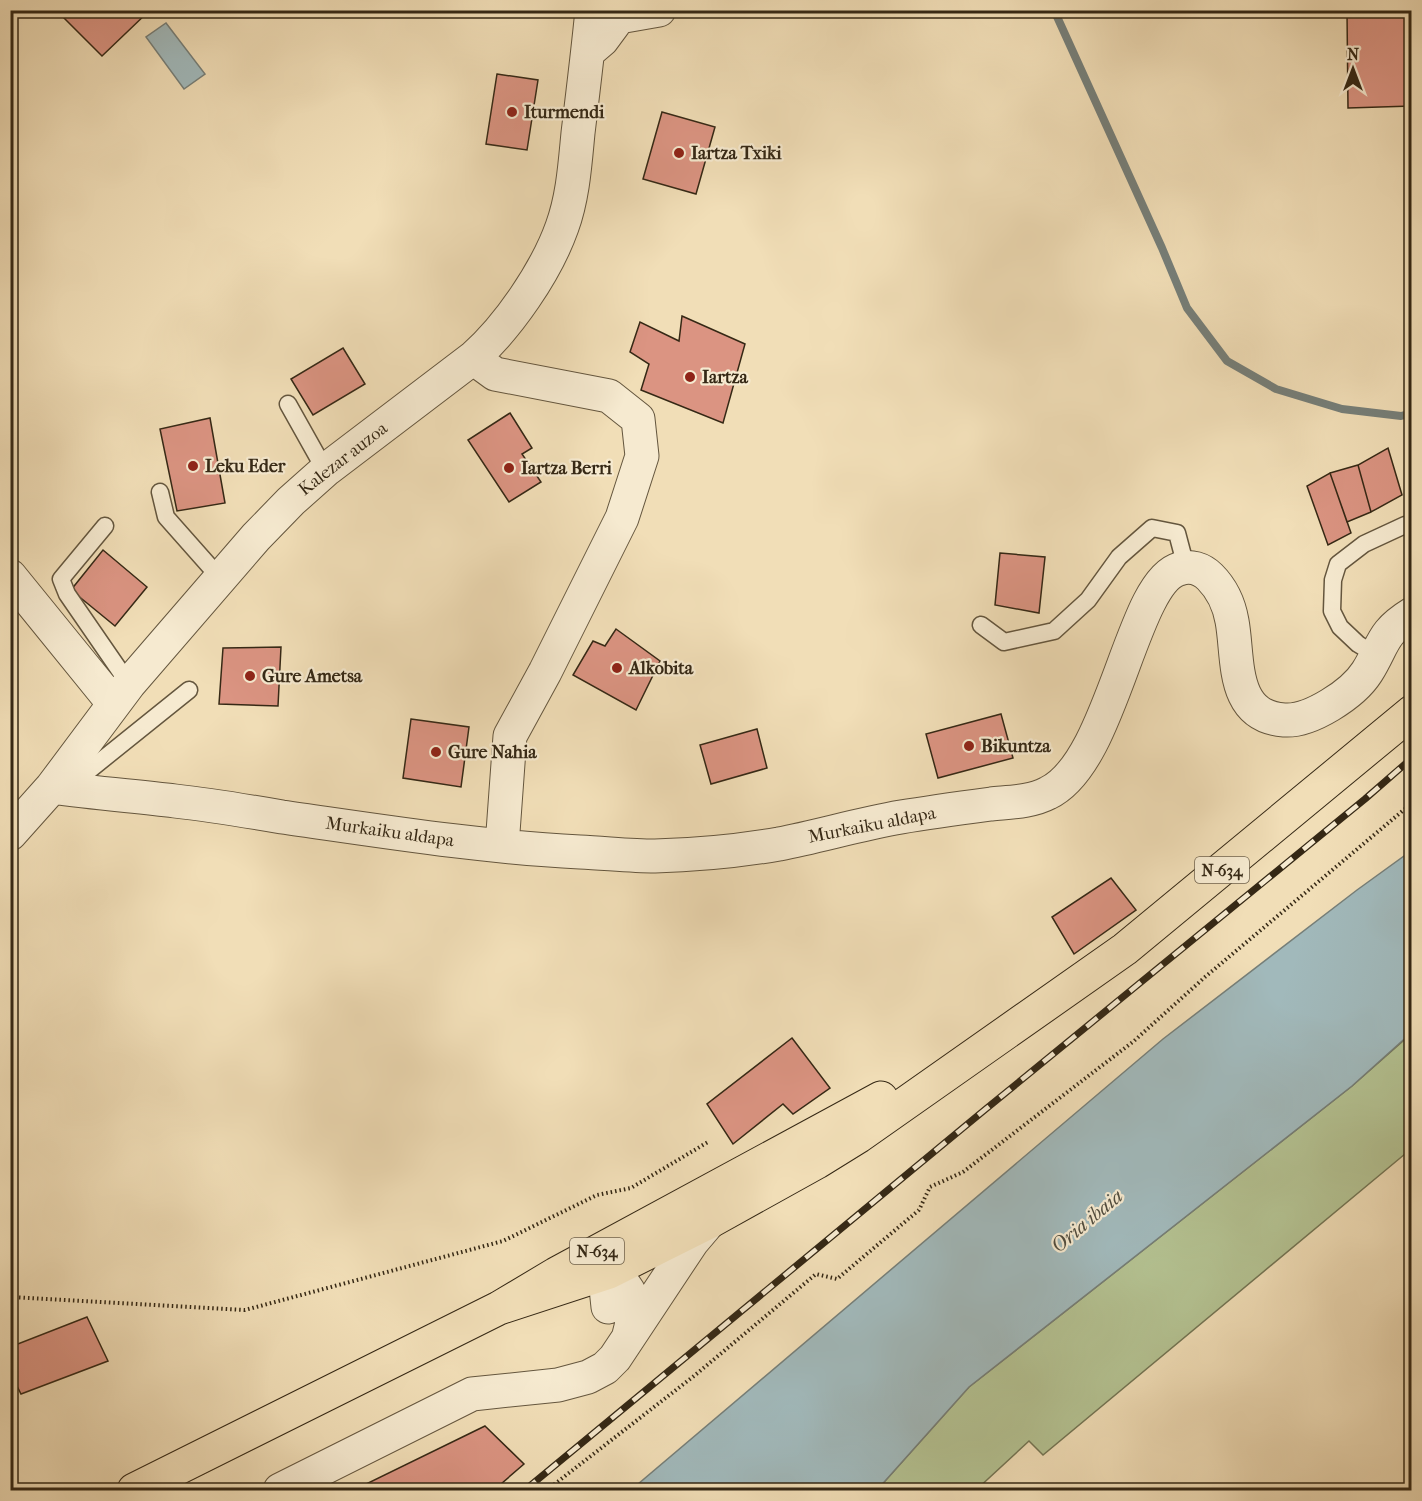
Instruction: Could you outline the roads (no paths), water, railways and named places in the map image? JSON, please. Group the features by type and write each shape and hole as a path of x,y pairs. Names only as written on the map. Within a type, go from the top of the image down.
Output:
{"highway":[{"name":"N-634","path":"134,1491 499,1308 702,1210 1005,1031 1092,973 1149,930 1412,712"},
{"name":"N-634","path":"559,1281 609,1272 615,1260 628,1249 702,1210"}],"street":[{"name":"Kalezar auzoa","path":"10,834 51,787 122,694 220,578 291,501 327,469 473,358 491,342 515,310 541,269 562,227 572,187 592,10"},
{"path":"588,52 602,40 620,17 659,10"},
{"path":"473,358 495,374 609,396 638,419 642,456 622,518 545,672 510,736 502,846"},
{"path":"1186,567 1203,572 1223,595 1233,624 1242,691 1252,706 1267,717 1291,720 1312,714 1350,691 1366,675 1391,629 1412,614"},
{"name":"Murkaiku aldapa","path":"51,787 175,801 502,846 653,856 736,850 778,844 900,817 1032,799 1044,796 1065,782 1080,762 1100,724 1149,603 1167,574 1186,567"},
{"path":"10,576 122,694"},
{"path":"280,1491 472,1394 558,1384 588,1377 605,1368 615,1358 692,1242 702,1210"},
{"path":"608,1308 606,1288 609,1272 622,1281 631,1294 633,1322 623,1345"},
{"path":"559,1281 595,1297 608,1308 615,1320 623,1345"}],"lane":[{"path":"288,404 320,461 327,469"},
{"path":"160,492 166,517 220,578"},
{"path":"1376,655 1358,644 1340,627 1332,611 1333,579 1338,564 1364,544 1405,525"},
{"path":"105,526 61,579 122,694"},
{"path":"981,625 1004,642 1054,631 1088,600 1119,557 1152,528 1178,532 1186,567"},
{"path":"51,787 87,772 189,690"}],"water":[{"path":"166,23 205,74 184,89 146,37"},
{"name":"Oria ibaia","path":"1411,851 1411,1033 1352,1086 969,1387 877,1490 631,1490 1163,1039"}],"waterway":[{"path":"1054,10 1187,308 1227,361 1276,389 1342,409 1401,416 1412,413"}],"railway":[{"path":"525,1490 1412,758"}],"place":[{"name":"Iturmendi","path":"512,112"},
{"name":"Iartza Txiki","path":"679,153"},
{"name":"Iartza","path":"690,377"},
{"name":"Leku Eder","path":"193,466"},
{"name":"Iartza Berri","path":"509,468"},
{"name":"Alkobita","path":"617,668"},
{"name":"Gure Ametsa","path":"250,676"},
{"name":"Bikuntza","path":"969,746"},
{"name":"Gure Nahia","path":"436,752"}]}
